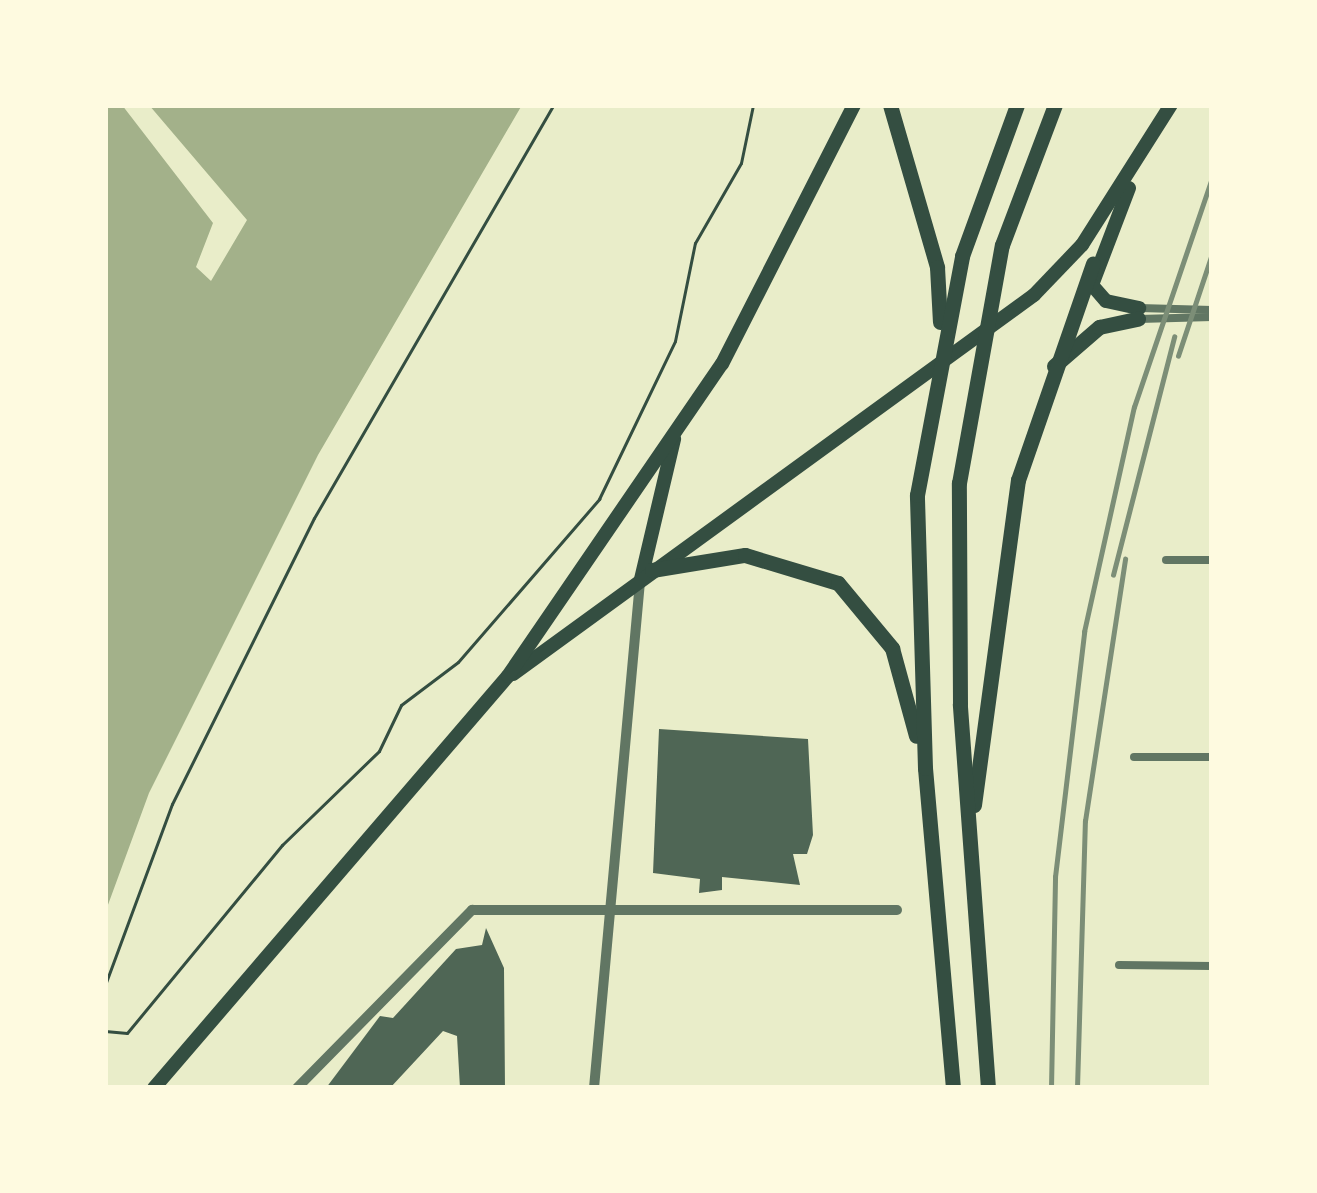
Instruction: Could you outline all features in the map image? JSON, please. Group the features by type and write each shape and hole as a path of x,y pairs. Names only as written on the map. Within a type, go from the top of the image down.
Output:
{"highway":[{"path":"890,105 937,267 940,350"},
{"path":"953,1088 925,768 917,495 940,350 1017,105"},
{"path":"988,1088 969,838 959,483 1002,245 1055,105"},
{"path":"969,838 1018,480 1043,384 1093,264"},
{"path":"1043,384 1083,336 1138,313"},
{"path":"646,574 765,557 849,592 892,648 925,768"}],"main road":[{"path":"154,1088 508,676 676,434 854,105"},
{"path":"1138,313 1100,297 1093,264 1171,105"},
{"path":"508,676 1034,295 1147,151"},
{"path":"646,574 676,434"}],"street":[{"path":"1138,313 1209,313"},
{"path":"1166,560 1212,560"},
{"path":"594,1088 602,916 646,574"},
{"path":"1134,757 1212,758"},
{"path":"297,1088 463,913 602,916 897,910"},
{"path":"1119,965 1212,966"}],"path":[{"path":"105,985 172,804 322,503 553,105"},
{"path":"105,1031 127,1033 282,845 380,751 401,705 458,662 599,499 675,341 693,249 741,163 753,105"}],"shaded area":[{"path":"105,105 522,105 318,455 149,793 105,913"}],"pier":[{"path":"122,105 149,105 247,220 211,281 196,267 213,223"}],"building":[{"path":"659,729 808,739 813,835 807,854 793,854 800,885 722,877 722,890 699,893 700,879 653,873"},
{"path":"486,928 504,968 505,1088 460,1088 457,1036 443,1031 390,1088 326,1088 380,1016 393,1018 456,949 482,945"}],"railway":[{"path":"1051,1088 1055,877 1084,632 1134,407 1212,178"},
{"path":"1178,356 1212,254"},
{"path":"1113,575 1174,337"},
{"path":"1077,1088 1085,821 1125,559"}]}
